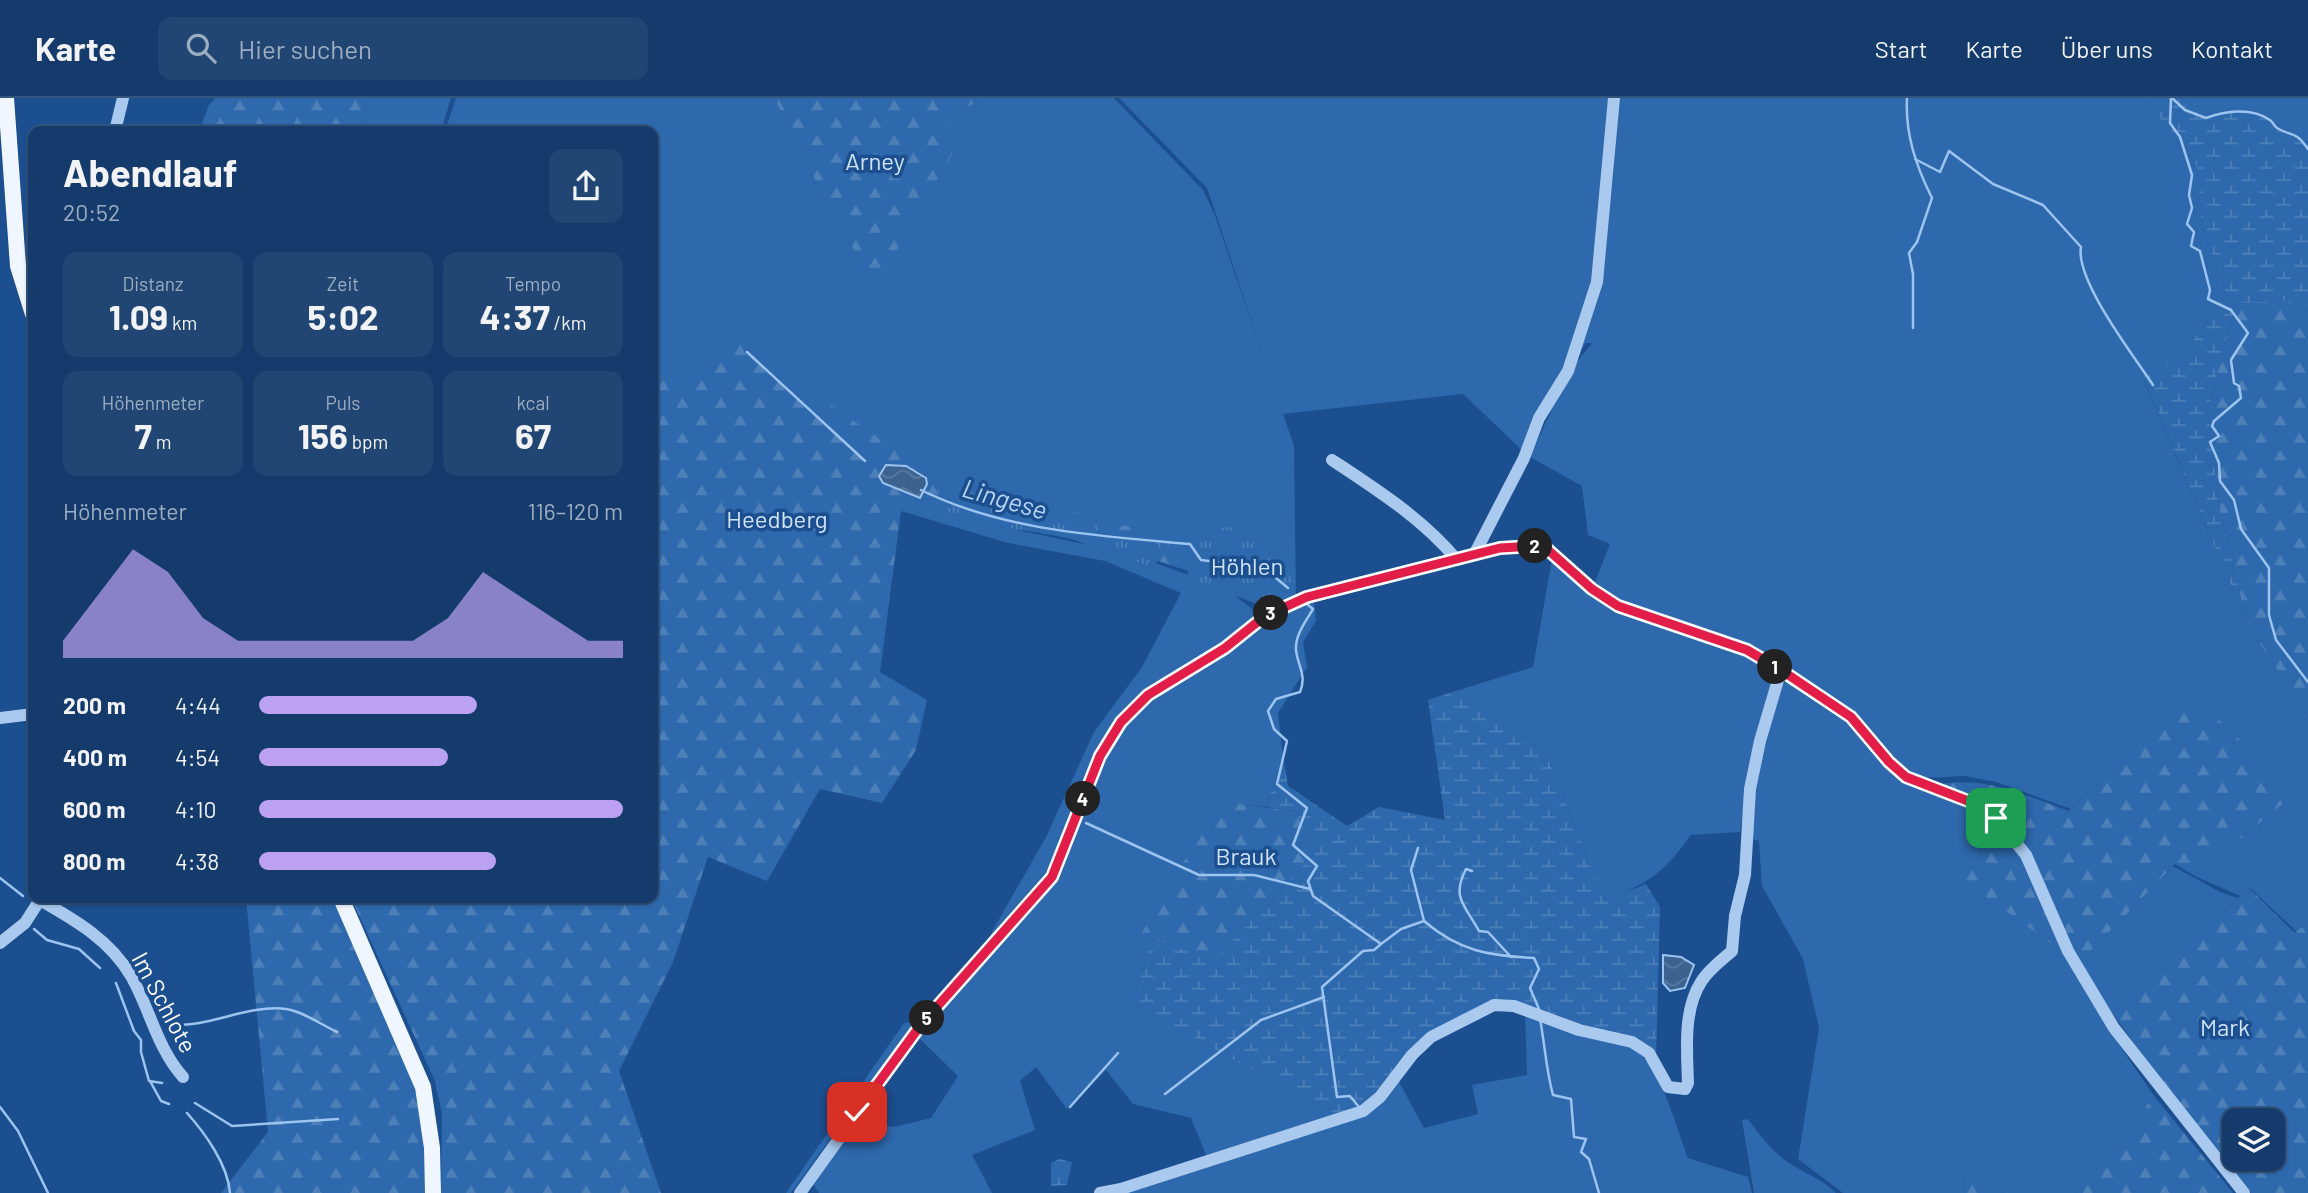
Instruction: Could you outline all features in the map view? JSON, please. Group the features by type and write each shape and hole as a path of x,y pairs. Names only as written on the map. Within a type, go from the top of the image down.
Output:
{"main road":[{"path":"6,98 18,266 28,302"},
{"path":"343,903 423,1087 432,1148 433,1193"}],"street":[{"path":"116,126 122,98"},
{"path":"1474,555 1524,458 1539,418 1568,371 1597,282 1614,98"},
{"path":"1332,460 1382,494 1441,541 1457,560"},
{"path":"800,1193 920,1026 1052,877 1100,756 1121,722 1148,695 1225,648 1265,616 1307,597 1474,555 1526,545 1547,549 1592,589 1618,606 1747,650 1851,717 1882,754 1906,777 1981,806 2012,835 2036,874 2052,918 2068,951 2114,1028 2244,1193"},
{"path":"1100,1193 1121,1189 1363,1111 1380,1097 1412,1055 1431,1037 1494,1005 1514,1006 1588,1033 1632,1042 1649,1053 1668,1087 1685,1089 1688,1083 1687,1036 1694,997 1702,980 1732,951 1735,916 1745,875 1750,789 1760,741 1781,670"},
{"path":"0,718 28,714"},
{"path":"0,943 25,923 38,903"},
{"name":"Im Schlote","path":"46,903 102,939 118,957 131,976 170,1063 183,1077"}],"green space":[{"path":"216,98 366,98 360,126 201,126 209,105"},
{"path":"366,98 451,98 443,126 360,126"},
{"path":"456,98 774,98 832,214 876,285 942,118 986,98 1114,98 1203,190 1214,213 1264,357 1207,188 1119,98 1613,98 1596,281 1567,371 1526,454 1463,394 1283,414 1294,446 1296,598 1268,537 1181,535 985,502 935,476 658,369 658,126 447,126"},
{"name":"Arney","path":"774,98 986,98 943,118 956,147 876,286 832,214"},
{"path":"1619,98 2144,98 2197,167 2202,227 2226,294 2182,356 2143,378 2247,624 2308,717 2308,922 2297,932 2250,888 2240,896 2195,876 2285,802 2231,728 2184,697 2071,809 1996,782 1965,776 1924,778 1909,775 1879,744 1751,647 1620,601 1595,582 1610,544 1588,535 1582,486 1530,457 1569,372 1592,343 1586,343 1570,367 1599,282 1613,179"},
{"path":"2144,98 2183,98 2188,105 2270,119 2308,149 2308,312 2286,301 2236,303 2208,409 2220,513 2247,624 2143,377 2182,356 2226,294 2202,227 2197,167"},
{"path":"2183,98 2308,98 2308,149 2270,119 2188,105"},
{"path":"2287,301 2308,312 2308,717 2247,624 2220,513 2208,409 2236,302"},
{"name":"Heedberg","path":"740,344 935,476 985,502 1181,535 1268,537 1296,598 1227,584 1128,551 999,524 949,505 922,499 901,511 880,672 927,700 916,750 882,803 820,789 767,881 708,857 673,962 619,1071 661,1193 441,1193 442,1114 435,1081 353,903 658,903 658,369 695,383"},
{"name":"Höhlen","path":"954,482 978,495 994,499 1096,515 1100,534 1176,536 1219,528 1248,530 1261,535 1281,553 1293,578 1295,593 1293,597 1265,607 1187,578 1193,552 1162,543 1155,568 1066,537 1007,528 930,508 939,484"},
{"path":"922,499 949,505 998,526 1127,553 1225,588 1260,615 1222,646 1144,689 1117,716 1094,753 1075,797 1062,841 1046,872 989,937 1046,837 1094,732 1142,667 1181,593 1105,561 1008,543 901,511"},
{"path":"1552,559 1574,581 1606,602 1718,641 1763,665 1775,679 1747,789 1740,832 1691,835 1672,860 1654,876 1604,901 1546,753 1462,689 1533,667"},
{"path":"1314,601 1316,621 1303,642 1307,667 1278,713 1283,757 1266,807 1220,802 1142,934 1153,938 1132,1003 1335,1116 1207,1157 1191,1118 1133,1104 1106,1070 1067,1109 1036,1067 1020,1081 1035,1130 972,1155 992,1193 819,1193 813,1184 859,1121 894,1127 931,1118 958,1076 919,1038 1054,880 1102,757 1123,724 1151,700 1269,620"},
{"path":"1788,682 1847,719 1870,750 1917,788 1980,811 2107,1027 2154,1096 2077,1193 2003,1193 1961,1160 1966,1193 1843,1193 1798,1159 1819,1028 1803,959 1762,886 1759,841 1749,838 1766,742 1781,685"},
{"path":"1462,689 1546,753 1604,900 1646,884 1660,907 1656,1060 1650,1049 1511,1003 1430,1035 1376,1097 1361,1107 1335,1116 1132,1003 1153,938 1214,960 1315,853 1296,812 1266,807 1283,757 1288,786 1347,826 1379,807 1445,820 1428,700"},
{"path":"2184,697 2231,728 2285,802 2195,876 2175,864 2079,963 1962,880 1980,811 1934,785 1971,782 1987,784 2069,811"},
{"name":"Brauk","path":"1220,801 1296,812 1315,853 1214,961 1141,934"},
{"path":"2173,866 2220,892 2238,898 2113,1014 2080,962"},
{"name":"Mark","path":"2249,888 2295,933 2308,922 2308,1193 2251,1193 2233,1171 2285,1171 2285,1108 2222,1108 2222,1157 2164,1085 2113,1014"},
{"path":"246,903 336,903 410,1070 422,1116 426,1193 221,1193 268,1132"},
{"path":"1525,1013 1620,1040 1643,1053 1662,1086 1688,1158 1748,1177 1752,1193 1116,1193 1364,1113 1397,1078 1424,1128 1478,1114 1472,1085 1527,1075"},
{"path":"915,1022 791,1193 786,1193 904,1023"},
{"path":"2154,1096 2233,1193 2077,1193"},
{"path":"1748,1119 1781,1157 1836,1193 1754,1193 1742,1120"},
{"path":"1060,1159 1072,1162 1067,1185 1051,1186 1051,1163"},
{"path":"1960,1159 2003,1193 1966,1193"}],"water":[{"path":"886,465 906,466 926,478 927,484 920,498 883,483 879,476"},
{"path":"1663,955 1681,957 1694,965 1685,988 1670,991 1663,983"}],"waterway":[{"path":"1907,98 1913,150 1932,198 1917,242 1909,253 1913,274 1913,328"},
{"path":"2171,98 2170,123 2180,137 2192,175 2189,195 2192,208 2187,224 2194,232 2191,246 2200,251 2210,290 2208,299 2231,310 2248,333 2231,360 2234,383 2239,386 2241,398 2214,421 2212,426 2219,436 2210,442 2219,463 2220,481 2234,500 2241,529 2269,568 2269,615 2276,640 2308,682"},
{"path":"2172,98 2185,110 2206,118 2238,112 2255,113 2271,121 2277,128 2296,136 2308,149"},
{"path":"1915,159 1940,172 1949,151 1993,184 2043,205 2081,247 2082,261 2096,298 2153,385"},
{"name":"Lingese","path":"747,352 865,461"},
{"name":"Lingese","path":"921,490 985,515 1019,523 1087,534 1190,544 1201,560 1264,568 1288,588"},
{"name":"Lingese","path":"1308,605 1313,609 1296,644 1302,676 1300,692 1276,699 1268,711 1274,729 1287,741 1277,784 1307,808 1293,845 1317,866 1308,881 1313,896 1381,944 1401,929 1424,921 1450,939 1475,950 1503,956 1534,958 1539,969 1530,988 1539,1009"},
{"path":"1086,823 1199,875 1254,875 1310,889"},
{"path":"1418,848 1411,870 1424,921"},
{"path":"1472,871 1466,869 1460,887 1465,908 1479,931 1488,932 1511,957"},
{"path":"0,878 23,896"},
{"path":"34,929 47,940 79,949 100,968"},
{"path":"1359,1107 1350,1096 1337,1097 1322,987 1363,951 1374,950 1381,944"},
{"path":"116,983 134,1031 141,1040 141,1052 149,1081 162,1083"},
{"path":"1165,1094 1261,1020 1324,997"},
{"path":"166,1024 196,1023 271,1008 292,1010 337,1032"},
{"name":"Lingese","path":"1540,1019 1553,1095 1571,1099 1574,1137 1586,1139 1581,1152 1589,1159 1599,1193"},
{"path":"1070,1107 1118,1053"},
{"path":"150,1081 161,1101 169,1104"},
{"path":"195,1103 232,1126 338,1119"},
{"path":"0,1107 18,1131 48,1193"},
{"path":"187,1113 220,1161 230,1193"}],"route":[{"path":"857,1112 920,1026 1052,877 1100,756 1121,722 1148,695 1225,648 1265,616 1307,597 1500,548 1526,545 1547,549 1592,589 1618,606 1747,650 1781,670 1851,717 1875,747 1906,777 1930,789 1981,806 1996,818"}]}
